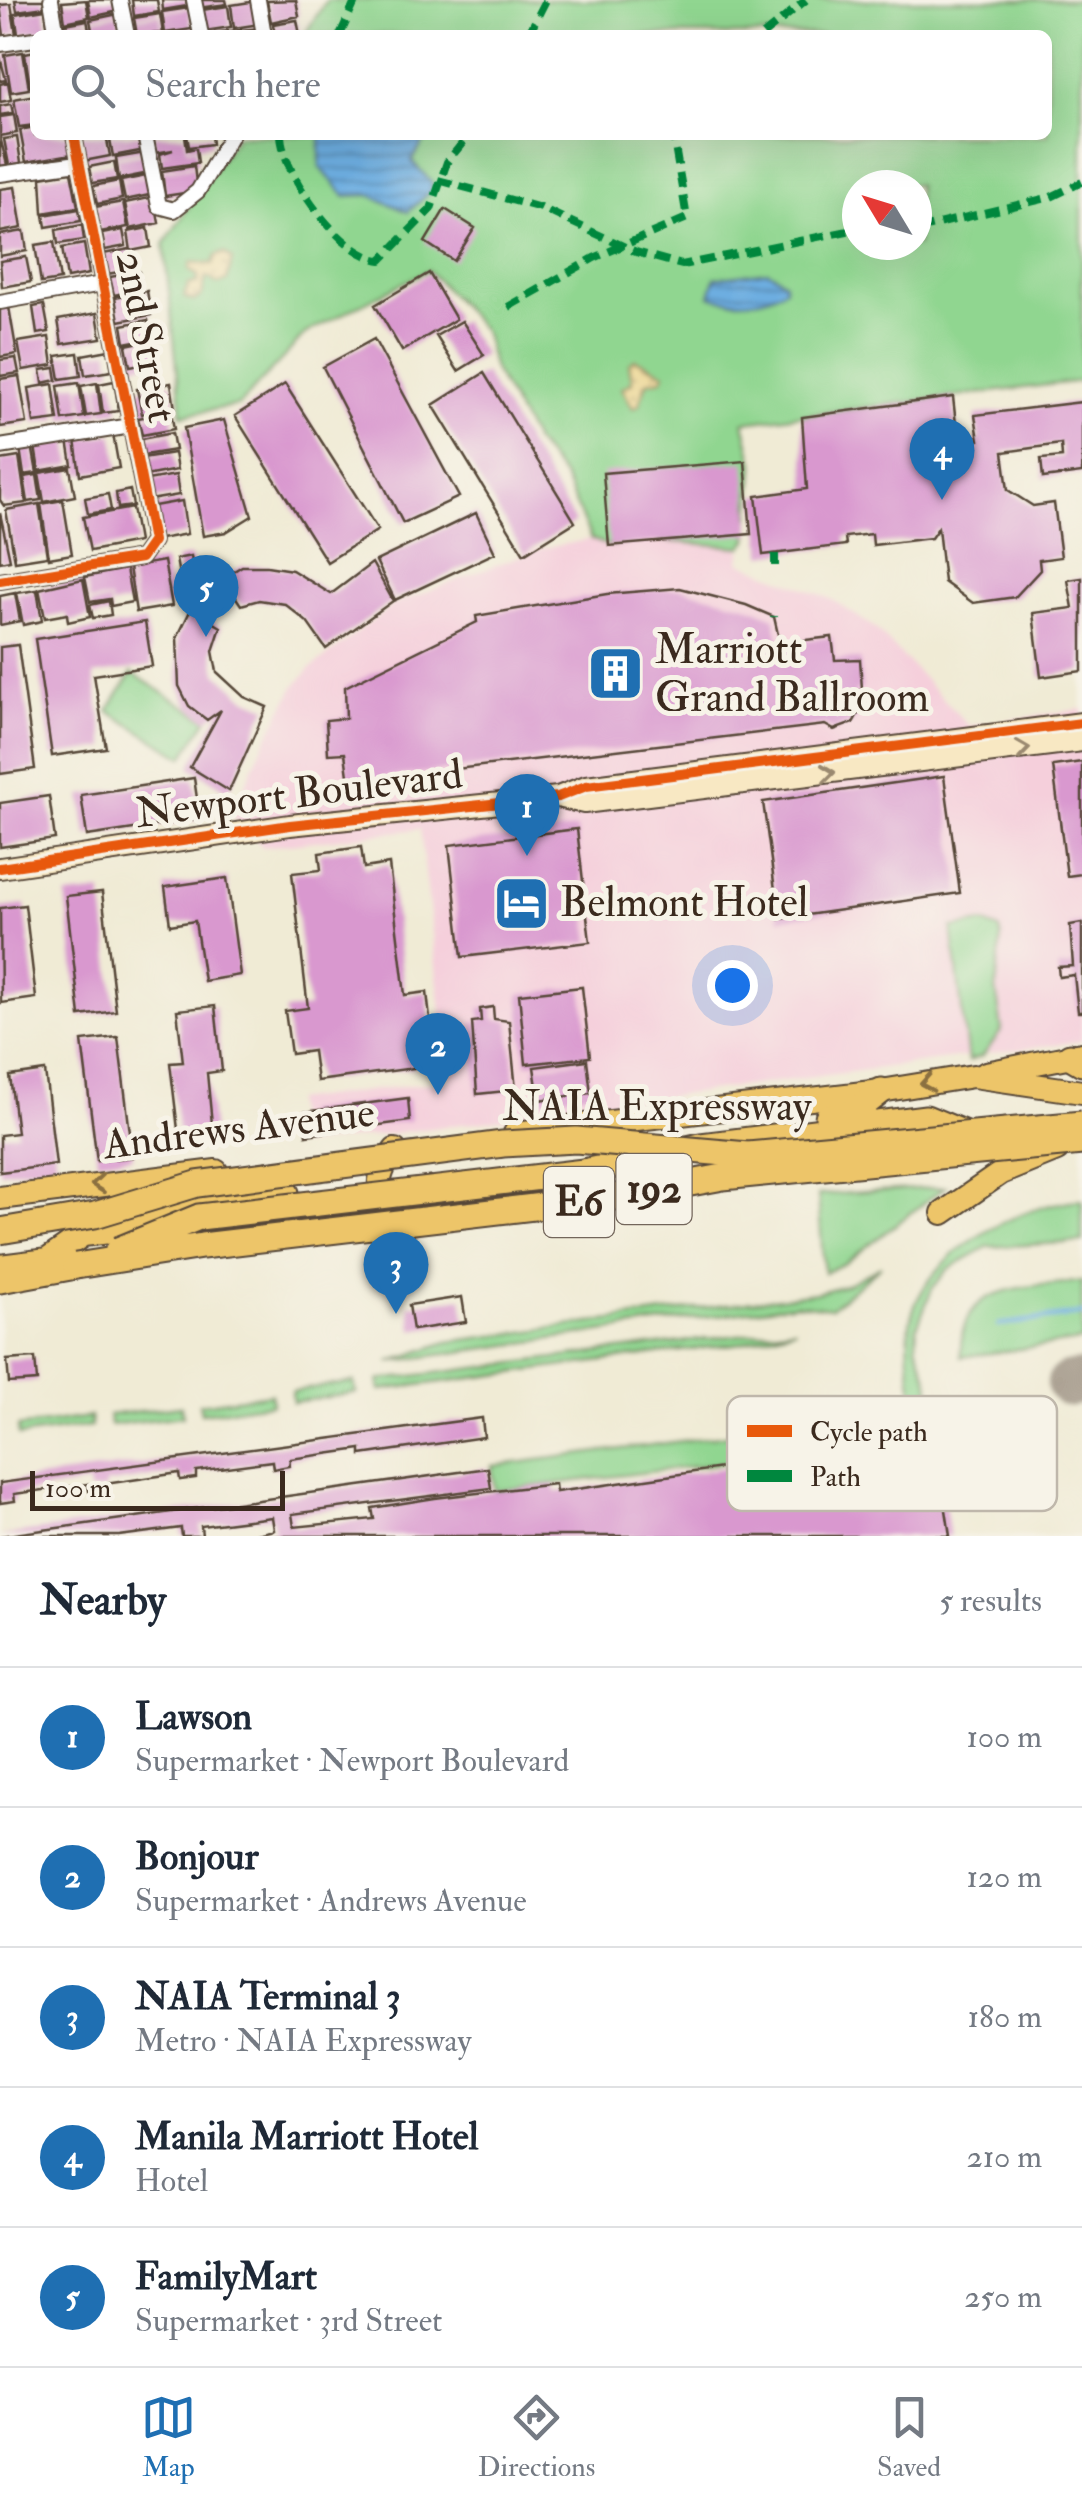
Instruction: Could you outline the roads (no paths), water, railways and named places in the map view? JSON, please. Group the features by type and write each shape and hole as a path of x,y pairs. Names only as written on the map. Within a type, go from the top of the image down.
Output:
{"highway":[{"path":"95,1215 582,1165 670,1139 788,1126 853,1112 880,1091"},
{"path":"76,1266 199,1217 926,1118 1010,1152"},
{"name":"NAIA Expressway","path":"0,1231 95,1215 197,1184 503,1144 576,1140 748,1155 1082,1124"},
{"name":"NAIA Expressway","path":"0,1280 202,1246 610,1198 723,1177 1077,1145"}],"main road":[{"path":"973,1076 1078,1058"},
{"name":"Andrews Avenue","path":"2,1198 880,1091 973,1076 1082,1092"},
{"path":"943,1214 1002,1173 1077,1145"},
{"name":"192","path":"11,1264 405,1214 1077,1145"},
{"path":"397,1147 380,1172 378,1186 384,1201 405,1214"},
{"path":"2,1198 22,1205 36,1229 34,1248 11,1264"},
{"path":"46,1260 83,1235 258,1215"}],"street":[{"path":"51,0 56,30"},
{"path":"120,0 126,30"},
{"path":"194,0 200,30"},
{"path":"258,0 263,30"},
{"path":"0,44 30,40"},
{"name":"2nd Street","path":"0,582 141,558 150,551 153,541 75,140"},
{"path":"146,140 157,199 164,210 184,205 228,140"},
{"path":"217,140 219,158"},
{"path":"0,174 78,162"},
{"path":"0,302 102,284"},
{"path":"0,447 131,426"},
{"name":"Newport Boulevard","path":"0,868 290,825 558,797 586,786 1082,723"},
{"name":"Newport Boulevard","path":"558,797 584,803 1082,741"}],"water":[{"path":"320,140 425,140 412,161 432,183 431,191 408,212 370,195 345,196 320,167"},
{"path":"768,271 785,282 785,288 749,301 710,296 715,278"}],"waterway":[{"path":"999,1325 1082,1314"}],"place":[{"name":"Manila Marriott Hotel","path":"942,500"},
{"name":"FamilyMart","path":"206,637"},
{"name":"Marriott Grand Ballroom","path":"616,674"},
{"name":"Lawson","path":"527,856"},
{"name":"Belmont Hotel","path":"521,903"},
{"name":"Bonjour","path":"438,1095"},
{"name":"NAIA Terminal 3","path":"396,1314"}]}
